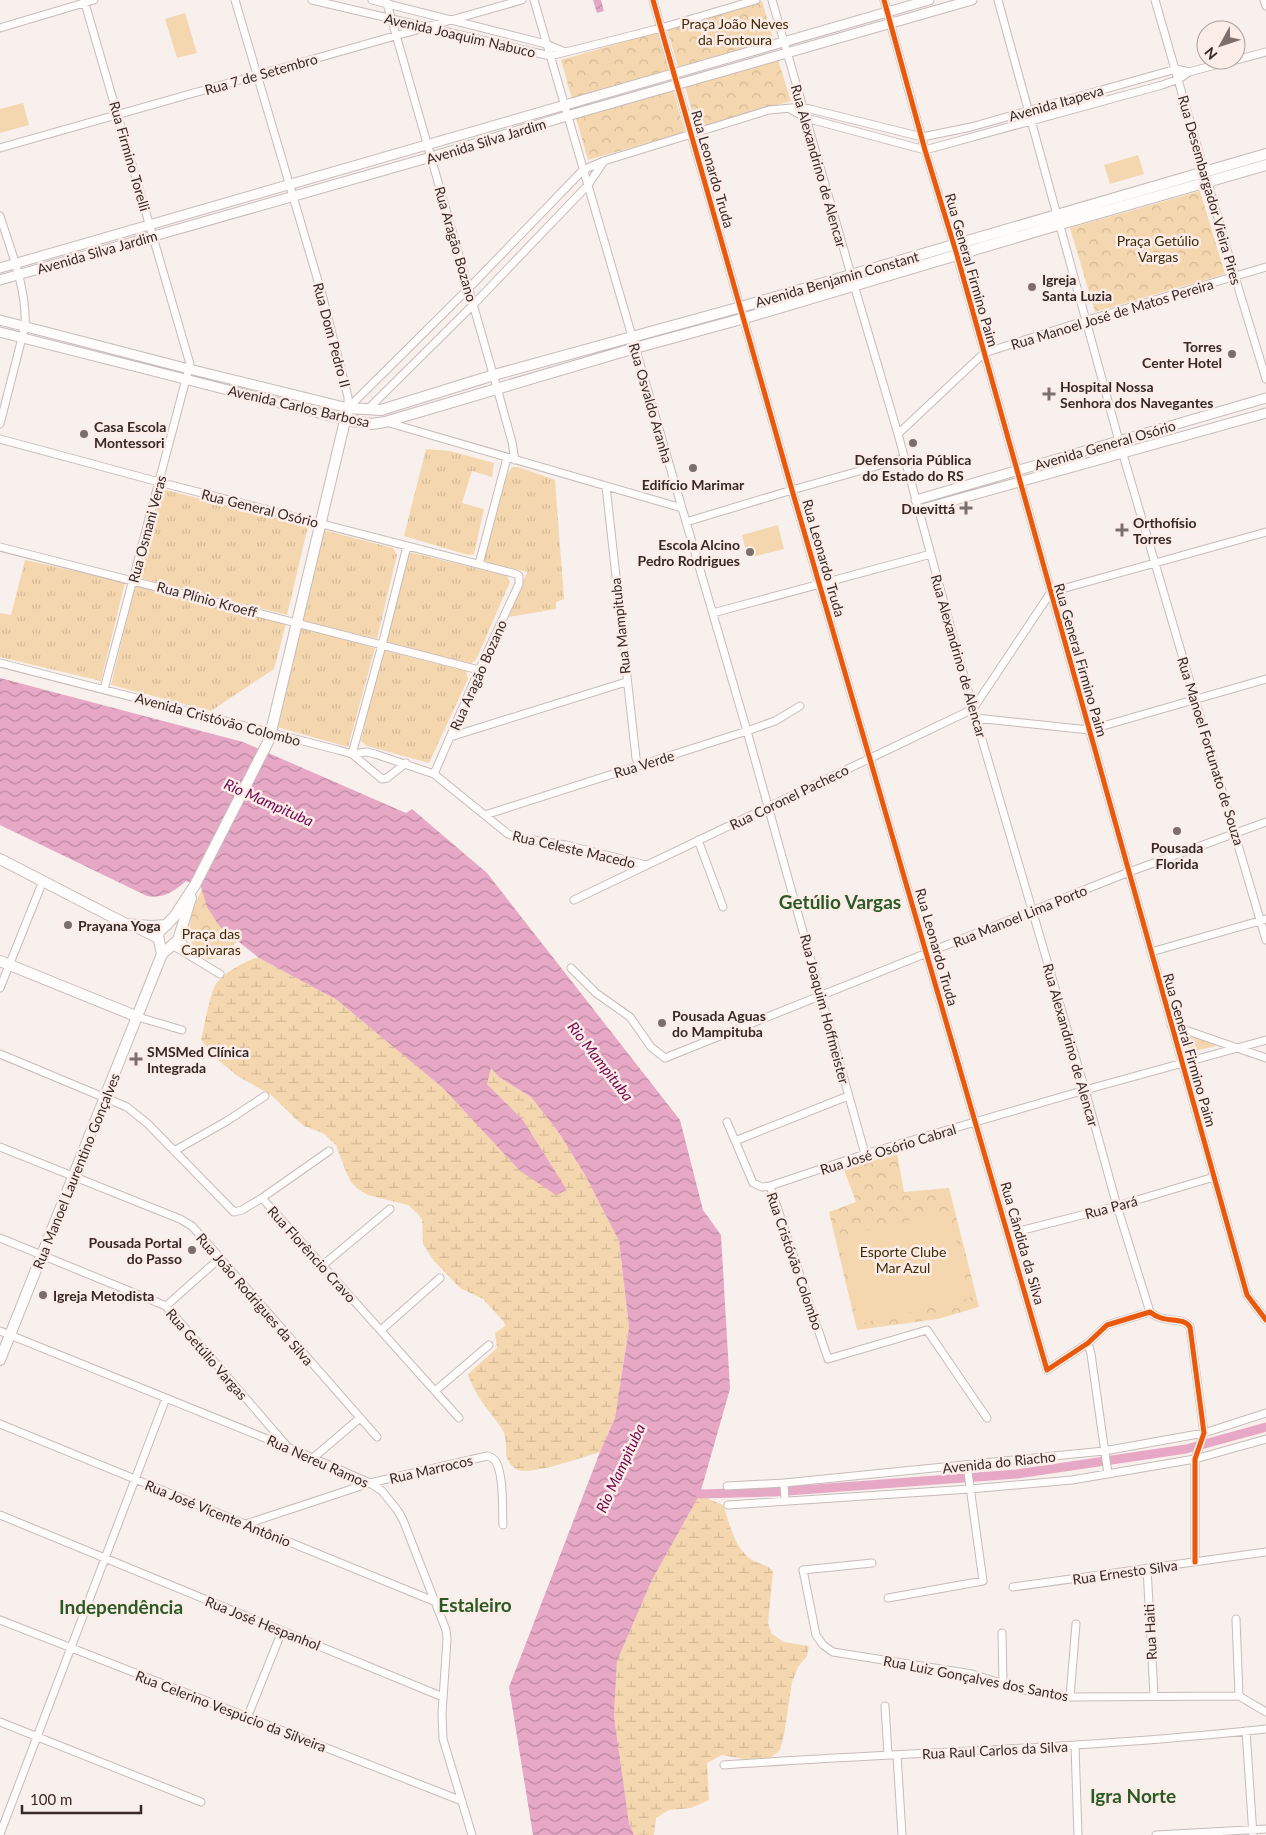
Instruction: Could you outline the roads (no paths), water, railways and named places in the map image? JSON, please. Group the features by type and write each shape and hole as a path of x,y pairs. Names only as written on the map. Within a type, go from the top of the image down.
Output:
{"main road":[{"name":"Avenida Benjamin Constant","path":"347,414 366,410 381,410 494,375 742,307 852,280 1206,177 1266,154"},
{"name":"Avenida Benjamin Constant","path":"1206,177 1266,165"},
{"name":"Avenida Benjamin Constant","path":"385,422 635,348 745,318 852,280"},
{"path":"347,414 380,415 389,410 441,396 450,389"},
{"name":"Avenida Carlos Barbosa","path":"347,414 372,424 385,422"},
{"name":"Rua Dom Pedro II","path":"195,885 271,732 347,414"},
{"path":"0,859 126,924 145,926 166,925 175,927 179,935"},
{"path":"162,954 159,932 174,917 195,885"},
{"name":"Rua Manoel Laurentino Gonçalves","path":"0,1360 5,1333 42,1255 162,954 178,940 195,885"},
{"path":"159,940 164,944 172,945"},
{"path":"5,963 138,1017"}],"street":[{"path":"0,28 84,1 94,0"},
{"name":"Rua Dom Pedro II","path":"235,0 332,334 348,397 347,414"},
{"name":"Avenida Joaquim Nabuco","path":"312,0 550,56"},
{"name":"Avenida Joaquim Nabuco","path":"372,0 387,2 546,44"},
{"name":"Rua 7 de Setembro","path":"0,148 522,0"},
{"name":"Rua Osvaldo Aranha","path":"534,0 769,806"},
{"name":"Rua Leonardo Truda","path":"653,0 742,307 792,490 976,1122"},
{"name":"Rua Alexandrino de Alencar","path":"772,0 905,458 973,708 1117,1206 1150,1312"},
{"name":"Rua General Firmino Paim","path":"884,0 925,150 956,250 1247,1295 1266,1320"},
{"name":"Avenida Silva Jardim","path":"0,268 929,0"},
{"name":"Avenida Silva Jardim","path":"0,280 972,0"},
{"name":"Rua Manoel Fortunato de Souza","path":"998,0 1119,441 1264,920 1266,940"},
{"name":"Rua Desembargador Vieira Pires","path":"1155,0 1234,277 1266,379"},
{"path":"1264,0 1266,6"},
{"name":"Rua Firmino Torelli","path":"84,1 190,364 189,369"},
{"path":"550,56 661,28 753,1"},
{"name":"Rua Aragão Bozano","path":"387,2 512,442 511,459 479,564"},
{"path":"546,44 566,52"},
{"name":"Avenida Itapeva","path":"1246,57 1266,52"},
{"name":"Avenida Itapeva","path":"922,137 971,127 1176,69 1189,72"},
{"name":"Avenida Itapeva","path":"925,150 1031,122 1179,79 1189,72 1197,70"},
{"path":"347,414 583,170 604,161 769,110 802,107 922,137"},
{"path":"790,109 806,118 925,150"},
{"path":"366,410 588,186 604,161"},
{"path":"0,216 18,274 26,312 26,326 0,424"},
{"name":"Rua Manoel José de Matos Pereira","path":"898,434 984,353 1087,320 1266,267"},
{"name":"Avenida Carlos Barbosa","path":"0,320 189,369 347,414"},
{"name":"Avenida Carlos Barbosa","path":"0,332 187,379 347,414"},
{"name":"Rua Osmani Veras","path":"104,689 189,369"},
{"name":"Avenida General Osório","path":"916,500 1266,398"},
{"name":"Avenida General Osório","path":"919,510 1266,412"},
{"name":"Avenida Carlos Barbosa","path":"385,422 682,508"},
{"name":"Rua General Osório","path":"0,439 520,576"},
{"path":"686,522 905,458"},
{"name":"Rua Mampituba","path":"606,486 626,682 636,758 639,765"},
{"path":"973,708 1051,592 1266,532"},
{"name":"Rua Plínio Kroeff","path":"0,546 479,670"},
{"path":"406,764 387,778 382,779 352,754 407,546"},
{"path":"713,613 931,554"},
{"name":"Rua Aragão Bozano","path":"434,774 520,576"},
{"name":"Avenida Cristóvão Colombo","path":"0,662 352,754 371,752 434,774"},
{"path":"976,718 1089,730 1266,679"},
{"path":"450,737 626,682"},
{"name":"Rua Verde","path":"485,815 747,731 775,721 800,706"},
{"name":"Rua Coronel Pacheco","path":"574,900 973,708"},
{"name":"Rua Celeste Macedo","path":"434,774 508,834 518,838 566,845 646,866"},
{"name":"Rua Joaquim Hoffmeister","path":"769,806 865,1154"},
{"name":"Rua Manoel Lima Porto","path":"571,968 596,993 630,1017 651,1047 665,1058 1129,872 1266,822"},
{"path":"698,840 723,906"},
{"path":"0,988 5,963 43,881"},
{"path":"1151,952 1264,920"},
{"path":"126,924 159,940"},
{"path":"179,935 190,956"},
{"path":"172,945 220,974"},
{"path":"138,1017 182,1030"},
{"path":"1171,1025 1266,1058"},
{"name":"Rua José Osório Cabral","path":"770,1186 865,1154 1266,1040"},
{"name":"Rua Florêncio Cravo","path":"0,1054 106,1097 133,1111 234,1212 240,1211 262,1198 459,1418"},
{"path":"174,1151 227,1121 265,1096"},
{"path":"735,1141 848,1096"},
{"name":"Rua Cristóvão Colombo","path":"727,1122 753,1183 762,1187 770,1186 828,1359 927,1330 987,1418"},
{"name":"Rua Cândida da Silva","path":"976,1122 1047,1370 1088,1344"},
{"name":"Rua João Rodrigues da Silva","path":"0,1146 185,1222 197,1231 377,1437"},
{"path":"262,1198 329,1151"},
{"name":"Rua Pará","path":"1008,1234 1117,1206 1214,1177"},
{"path":"323,1264 390,1209"},
{"name":"Rua Getúlio Vargas","path":"0,1238 166,1306 287,1447"},
{"path":"166,1306 220,1258"},
{"path":"380,1330 440,1278"},
{"path":"1108,1474 1092,1354 1088,1344 1107,1325 1150,1312 1163,1320 1186,1323 1192,1333 1204,1433 1195,1459 1195,1562"},
{"name":"Rua Nereu Ramos","path":"5,1333 287,1447 370,1483 382,1492 398,1511 408,1531 444,1622 447,1639 443,1696 443,1739 472,1835"},
{"path":"435,1391 489,1345"},
{"path":"0,1834 166,1398"},
{"name":"Avenida do Riacho","path":"727,1486 784,1483 1104,1452 1204,1433 1266,1414"},
{"path":"313,1458 360,1418"},
{"name":"Rua José Vicente Antônio","path":"0,1424 436,1602"},
{"name":"Avenida do Riacho","path":"728,1505 970,1489 1072,1480 1195,1459 1266,1440"},
{"name":"Rua Marrocos","path":"246,1524 370,1483 483,1456 492,1457 496,1461 499,1472 503,1525"},
{"path":"888,1598 983,1581 967,1466"},
{"path":"784,1483 785,1501"},
{"name":"Rua José Hespanhol","path":"0,1515 443,1696"},
{"name":"Rua Ernesto Silva","path":"1013,1587 1266,1552"},
{"name":"Rua Luiz Gonçalves dos Santos","path":"872,1563 803,1570 816,1636 827,1649 833,1652 972,1674 1024,1690 1070,1697 1154,1695 1239,1696 1266,1712"},
{"name":"Rua Haiti","path":"1147,1568 1154,1695"},
{"path":"1236,1619 1239,1696"},
{"name":"Rua Celerino Vespúcio da Silveira","path":"0,1620 462,1801"},
{"path":"1070,1697 1076,1624"},
{"path":"247,1718 282,1631"},
{"path":"1002,1633 1003,1682"},
{"path":"885,1706 888,1755"},
{"path":"0,1722 201,1802"},
{"name":"Rua Raul Carlos da Silva","path":"724,1765 1075,1746 1266,1729"},
{"path":"1246,1731 1252,1832"},
{"path":"1075,1746 1078,1835"},
{"path":"897,1755 902,1835"},
{"path":"1156,1835 1252,1832 1266,1829"}],"water":[{"path":"593,0 601,0 604,11 597,13"},
{"name":"Rio Mampituba","path":"0,678 243,742 406,813 412,809 487,873 680,1120 703,1210 721,1235 730,1389 700,1494 652,1580 617,1661 614,1716 629,1823 634,1835 533,1835 509,1687 615,1418 629,1327 619,1241 585,1175 559,1133 531,1097 499,1077 491,1068 487,1084 523,1120 567,1190 556,1195 520,1171 443,1088 337,1000 259,958 220,927 207,907 201,887 186,881 178,888 163,895 147,896 0,825"}],"waterway":[{"path":"700,1494 774,1492 1017,1474 1186,1449 1266,1427"}],"place":[{"name":"Igreja Santa Luzia","path":"1032,287"},
{"name":"Torres Center Hotel","path":"1232,354"},
{"name":"Hospital Nossa Senhora dos Navegantes","path":"1049,394"},
{"name":"Casa Escola Montessori","path":"84,434"},
{"name":"Defensoria Pública do Estado do RS","path":"913,443"},
{"name":"Edifício Marimar","path":"693,468"},
{"name":"Duevittá","path":"966,508"},
{"name":"Orthofísio Torres","path":"1122,530"},
{"name":"Escola Alcino Pedro Rodrigues","path":"750,552"},
{"name":"Pousada Florida","path":"1177,831"},
{"name":"Prayana Yoga","path":"68,925"},
{"name":"Pousada Aguas do Mampituba","path":"662,1023"},
{"name":"SMSMed Clínica Integrada","path":"136,1059"},
{"name":"Pousada Portal do Passo","path":"192,1250"},
{"name":"Igreja Metodista","path":"43,1295"}],"district":[{"name":"Getúlio Vargas","path":"840,901"},
{"name":"Estaleiro","path":"475,1604"},
{"name":"Independência","path":"121,1606"},
{"name":"Igra Norte","path":"1133,1795"}],"park label":[{"name":"Praça João Neves da Fontoura","path":"735,32"},
{"name":"Praça Getúlio Vargas","path":"1158,248"},
{"name":"Praça das Capivaras","path":"211,942"},
{"name":"Esporte Clube Mar Azul","path":"903,1260"}]}
